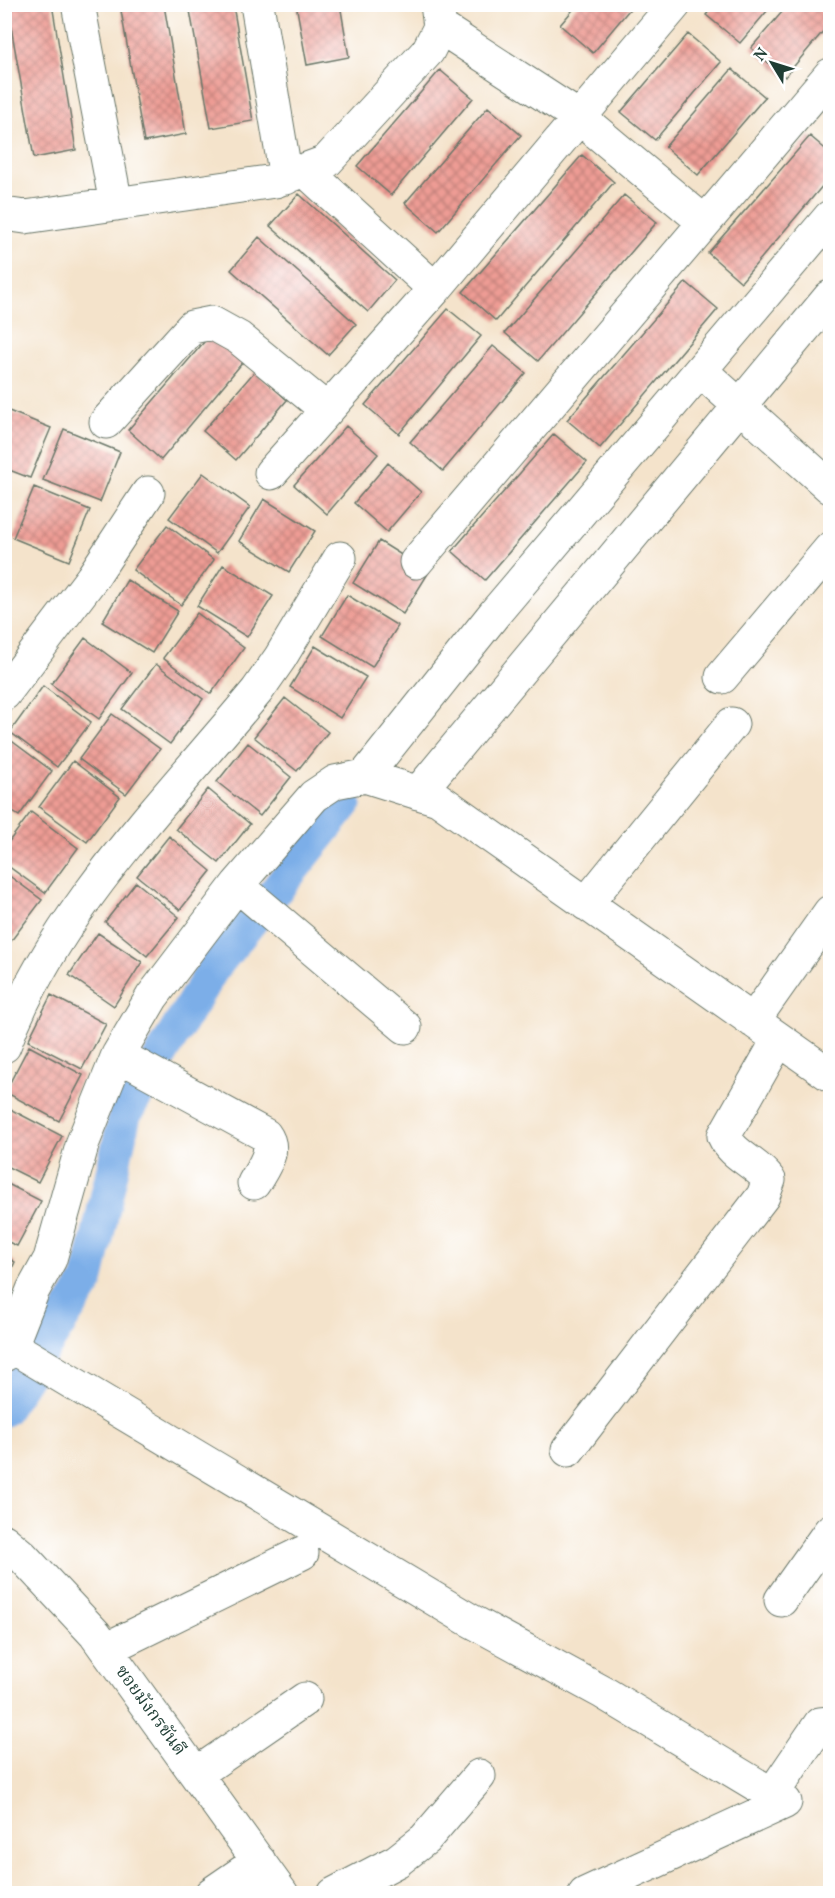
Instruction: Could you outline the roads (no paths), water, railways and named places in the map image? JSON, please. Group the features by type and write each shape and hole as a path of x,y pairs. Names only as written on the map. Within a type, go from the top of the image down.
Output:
{"street":[{"path":"78,4 116,204"},
{"path":"257,4 296,174 435,289"},
{"path":"271,473 435,289 675,4"},
{"path":"4,214 25,217 116,204 296,174 326,162 428,51 438,11 580,118 703,221"},
{"path":"416,562 703,221 831,75"},
{"path":"365,776 495,613 831,217"},
{"path":"418,793 831,297"},
{"path":"106,422 192,327 212,323 240,338 327,410"},
{"path":"700,371 831,487"},
{"path":"4,694 92,578 148,493"},
{"path":"722,677 831,549"},
{"path":"4,1046 16,1013 17,983 257,691 280,658 340,558"},
{"path":"586,904 732,724"},
{"path":"585,1893 785,1802 772,1792 604,1693 468,1619 8,1350 33,1290 50,1259 83,1142 99,1096 118,1055 152,997 237,885 314,796 335,782 365,776 438,799 831,1075"},
{"path":"237,885 405,1027"},
{"path":"568,1450 763,1196 769,1180 760,1168 729,1147 724,1136 766,1030 831,912"},
{"path":"118,1055 265,1135 270,1142 271,1151 254,1183"},
{"path":"782,1600 831,1531"},
{"path":"106,1649 302,1553"},
{"name":"ซอยมังกรขันดี","path":"10,1554 95,1634 282,1893"},
{"path":"196,1774 305,1699"},
{"path":"772,1792 820,1724 831,1723"},
{"path":"334,1893 397,1861 425,1839 479,1776"},
{"path":"211,1893 258,1861"}],"waterway":[{"path":"4,1410 87,1282 125,1115 213,969 345,804"}]}
